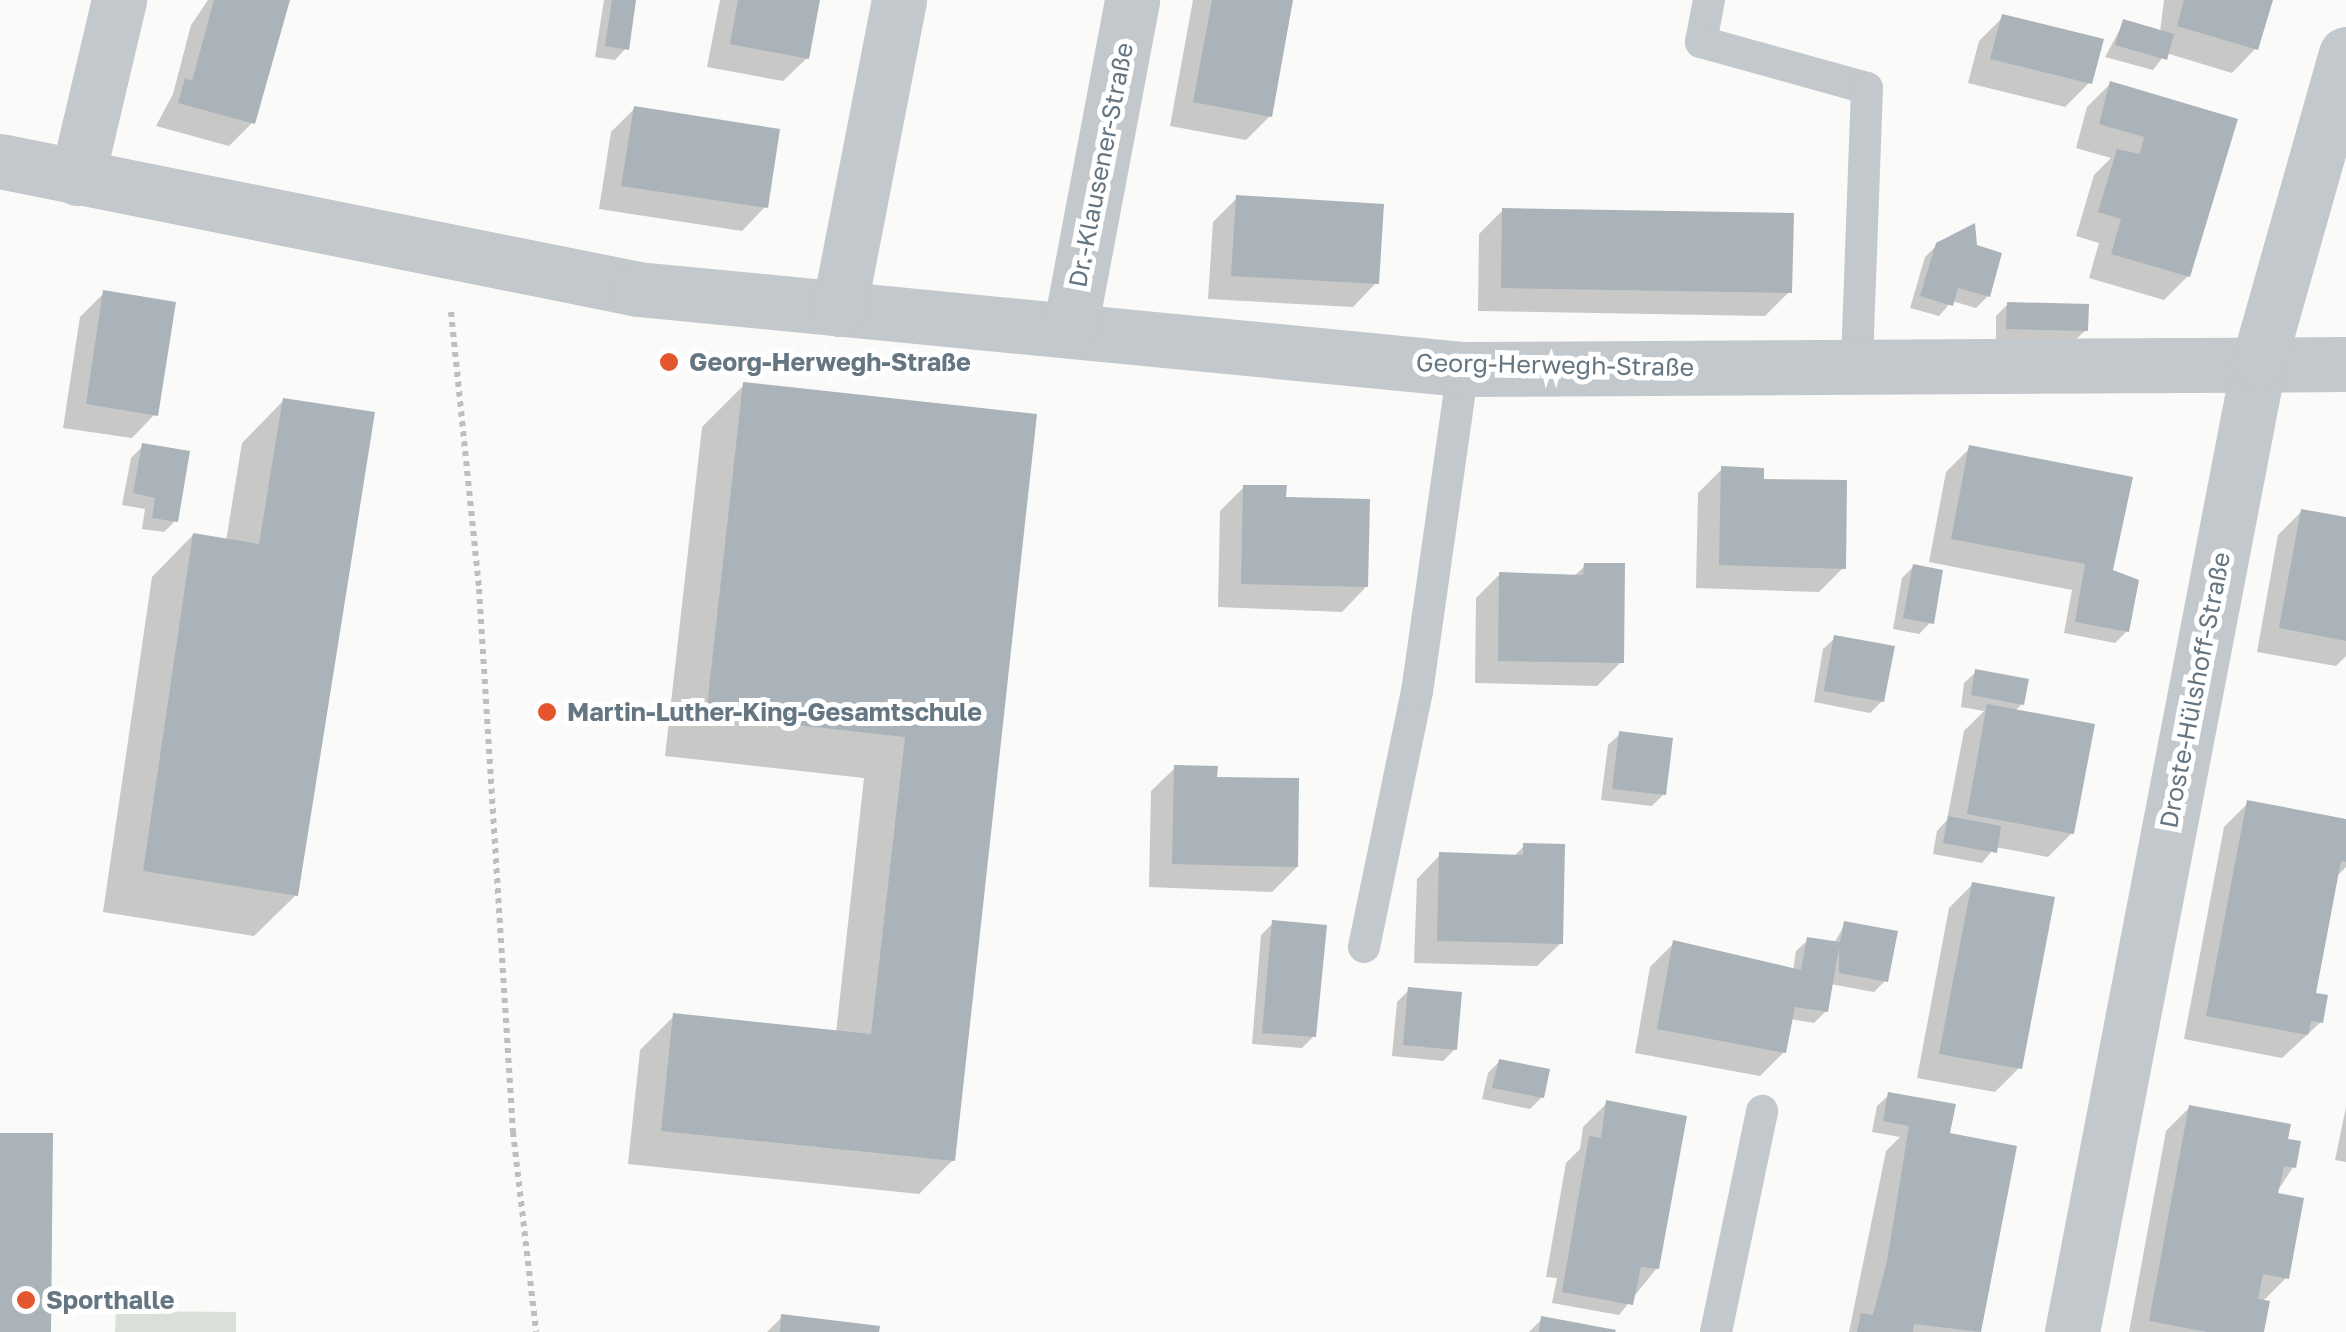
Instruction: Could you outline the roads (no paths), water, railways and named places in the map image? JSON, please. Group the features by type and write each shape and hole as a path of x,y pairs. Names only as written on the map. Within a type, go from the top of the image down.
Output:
{"street":[{"path":"76,178 119,0"},
{"path":"839,309 899,0"},
{"name":"Dr.-Klausener-Straße","path":"1070,330 1132,0"},
{"name":"Droste-Hülshoff-Straße","path":"2072,1332 2258,361 2346,54"},
{"name":"Georg-Herwegh-Straße","path":"0,161 638,289 1463,369 2258,361 2346,364"}],"lane":[{"path":"1708,0 1701,42 1866,88 1857,366"},
{"path":"1364,947 1418,692 1463,369"},
{"path":"1716,1332 1762,1111"}],"place":[{"name":"Georg-Herwegh-Straße","path":"669,362"},
{"name":"Martin-Luther-King-Gesamtschule","path":"547,712"},
{"name":"Sporthalle","path":"26,1300"}]}
